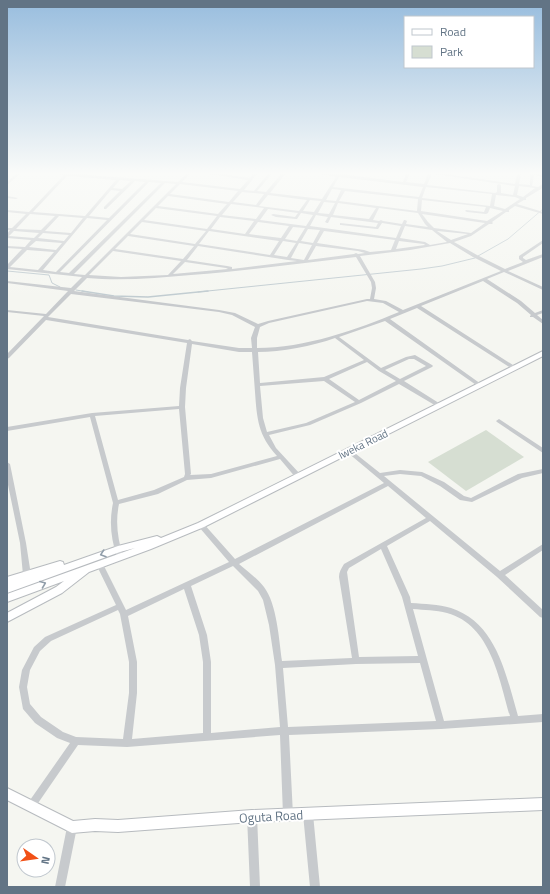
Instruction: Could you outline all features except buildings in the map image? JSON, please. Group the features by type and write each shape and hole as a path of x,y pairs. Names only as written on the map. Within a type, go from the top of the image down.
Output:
{"main road":[{"name":"Iweka Road","path":"119,553 201,525 543,353"},
{"path":"7,581 60,564 100,564 119,553"},
{"path":"7,589 119,553"},
{"path":"7,598 87,564"},
{"path":"7,618 59,590 87,564"},
{"path":"7,794 72,827"},
{"name":"Oguta Road","path":"72,827 95,824 118,826 252,816 543,804"}],"street":[{"path":"7,237 26,216"},
{"path":"7,268 36,240 57,216"},
{"path":"68,216 110,219"},
{"path":"57,273 113,216"},
{"path":"70,275 130,216"},
{"path":"7,357 46,316 147,216"},
{"path":"169,276 198,245 219,216 425,243 429,246"},
{"path":"246,235 260,216"},
{"path":"276,216 273,216 296,218 298,216"},
{"path":"280,264 290,257 314,216"},
{"path":"327,222 330,216"},
{"path":"336,216 404,223 466,232 470,235"},
{"path":"371,220 373,216"},
{"path":"422,216 432,228 451,242 504,271 543,289"},
{"path":"443,216 491,223"},
{"path":"7,268 70,275 122,278 169,276 230,270 393,251 451,242 470,235 501,216"},
{"path":"39,272 85,217"},
{"path":"142,221 364,251 368,254"},
{"path":"342,224 377,228 381,221"},
{"path":"393,251 404,223"},
{"path":"272,255 292,225"},
{"path":"7,229 72,234"},
{"path":"305,261 323,229"},
{"path":"128,235 290,257 305,261"},
{"path":"7,237 65,242"},
{"path":"526,262 521,259 521,257 543,241"},
{"path":"7,246 58,251"},
{"path":"113,250 227,267 230,268 230,270"},
{"path":"357,254 369,275 374,288 372,300"},
{"path":"7,310 239,350 255,351 291,348 335,336 386,319 543,255"},
{"path":"483,279 519,302 532,316 543,323"},
{"path":"7,282 219,311 233,314 258,326 268,322 372,300 384,302 404,312"},
{"path":"536,285 543,282"},
{"path":"417,306 514,368"},
{"path":"532,316 543,311"},
{"path":"386,319 479,385"},
{"path":"258,326 254,338 260,418 265,434 280,457 298,476"},
{"path":"335,336 366,360 440,406"},
{"path":"186,478 188,474 182,407 183,388 190,341"},
{"path":"265,434 308,424 359,402 430,366 415,357 408,358 381,370"},
{"path":"258,385 325,379 366,360"},
{"path":"325,379 359,402"},
{"path":"7,429 92,415 182,407"},
{"path":"92,415 116,503 113,515 113,529 119,553"},
{"path":"499,421 543,451"},
{"path":"349,451 500,575 543,615"},
{"path":"116,503 156,492 186,478 211,476 280,457"},
{"path":"7,468 9,488 23,543 27,575"},
{"path":"379,475 400,472 422,474 442,484 462,498 472,500 520,476 543,471"},
{"path":"124,614 234,563 389,483"},
{"path":"356,661 343,572 346,566 431,518"},
{"path":"201,525 234,563 261,589 267,600 273,624 279,665 288,815"},
{"path":"383,545 408,606 441,725"},
{"path":"500,575 543,547"},
{"path":"100,564 124,614 133,662 133,693 127,744"},
{"path":"186,586 203,635 208,662 207,737"},
{"path":"120,606 48,639 37,649 26,670 23,688 26,706 38,720 60,735 76,741 127,744 284,731 441,725 543,718"},
{"path":"408,606 451,610 467,618 481,630 490,642 495,654 515,720"},
{"path":"279,665 423,659"},
{"path":"31,806 76,741"},
{"path":"308,814 315,887"},
{"path":"252,816 255,887"},
{"path":"60,887 72,827"}],"green space":[{"path":"486,430 524,457 466,491 428,462"}],"waterway":[{"path":"478,256 508,239 535,216"},
{"path":"198,292 421,269 442,266 475,258"},
{"path":"7,271 49,275 52,283 60,287"},
{"path":"76,290 82,291"},
{"path":"82,291 114,296 148,297 198,292"},
{"path":"82,291 88,292"},
{"path":"198,292 208,291"}]}
